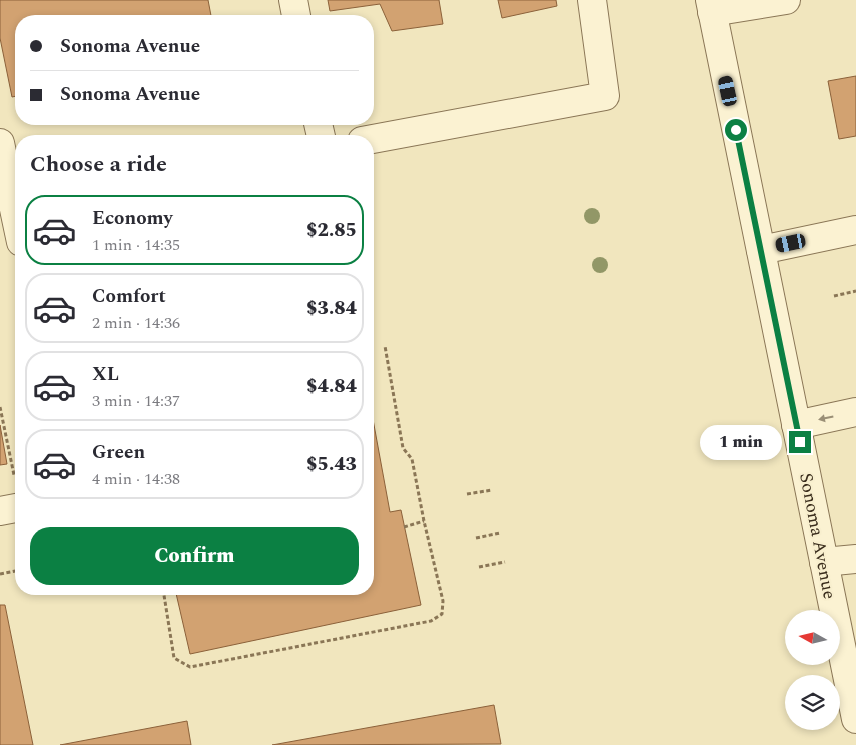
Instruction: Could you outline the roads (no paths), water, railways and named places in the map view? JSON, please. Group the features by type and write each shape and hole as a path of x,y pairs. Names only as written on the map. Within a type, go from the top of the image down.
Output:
{"street":[{"path":"293,0 297,15"},
{"path":"374,139 605,96 592,0"},
{"path":"711,6 786,0"},
{"name":"Sonoma Avenue","path":"711,6 856,719"},
{"path":"0,142 15,213"},
{"path":"761,250 856,230"},
{"path":"796,425 856,412"},
{"path":"0,511 15,498"},
{"path":"824,562 856,559"}]}
